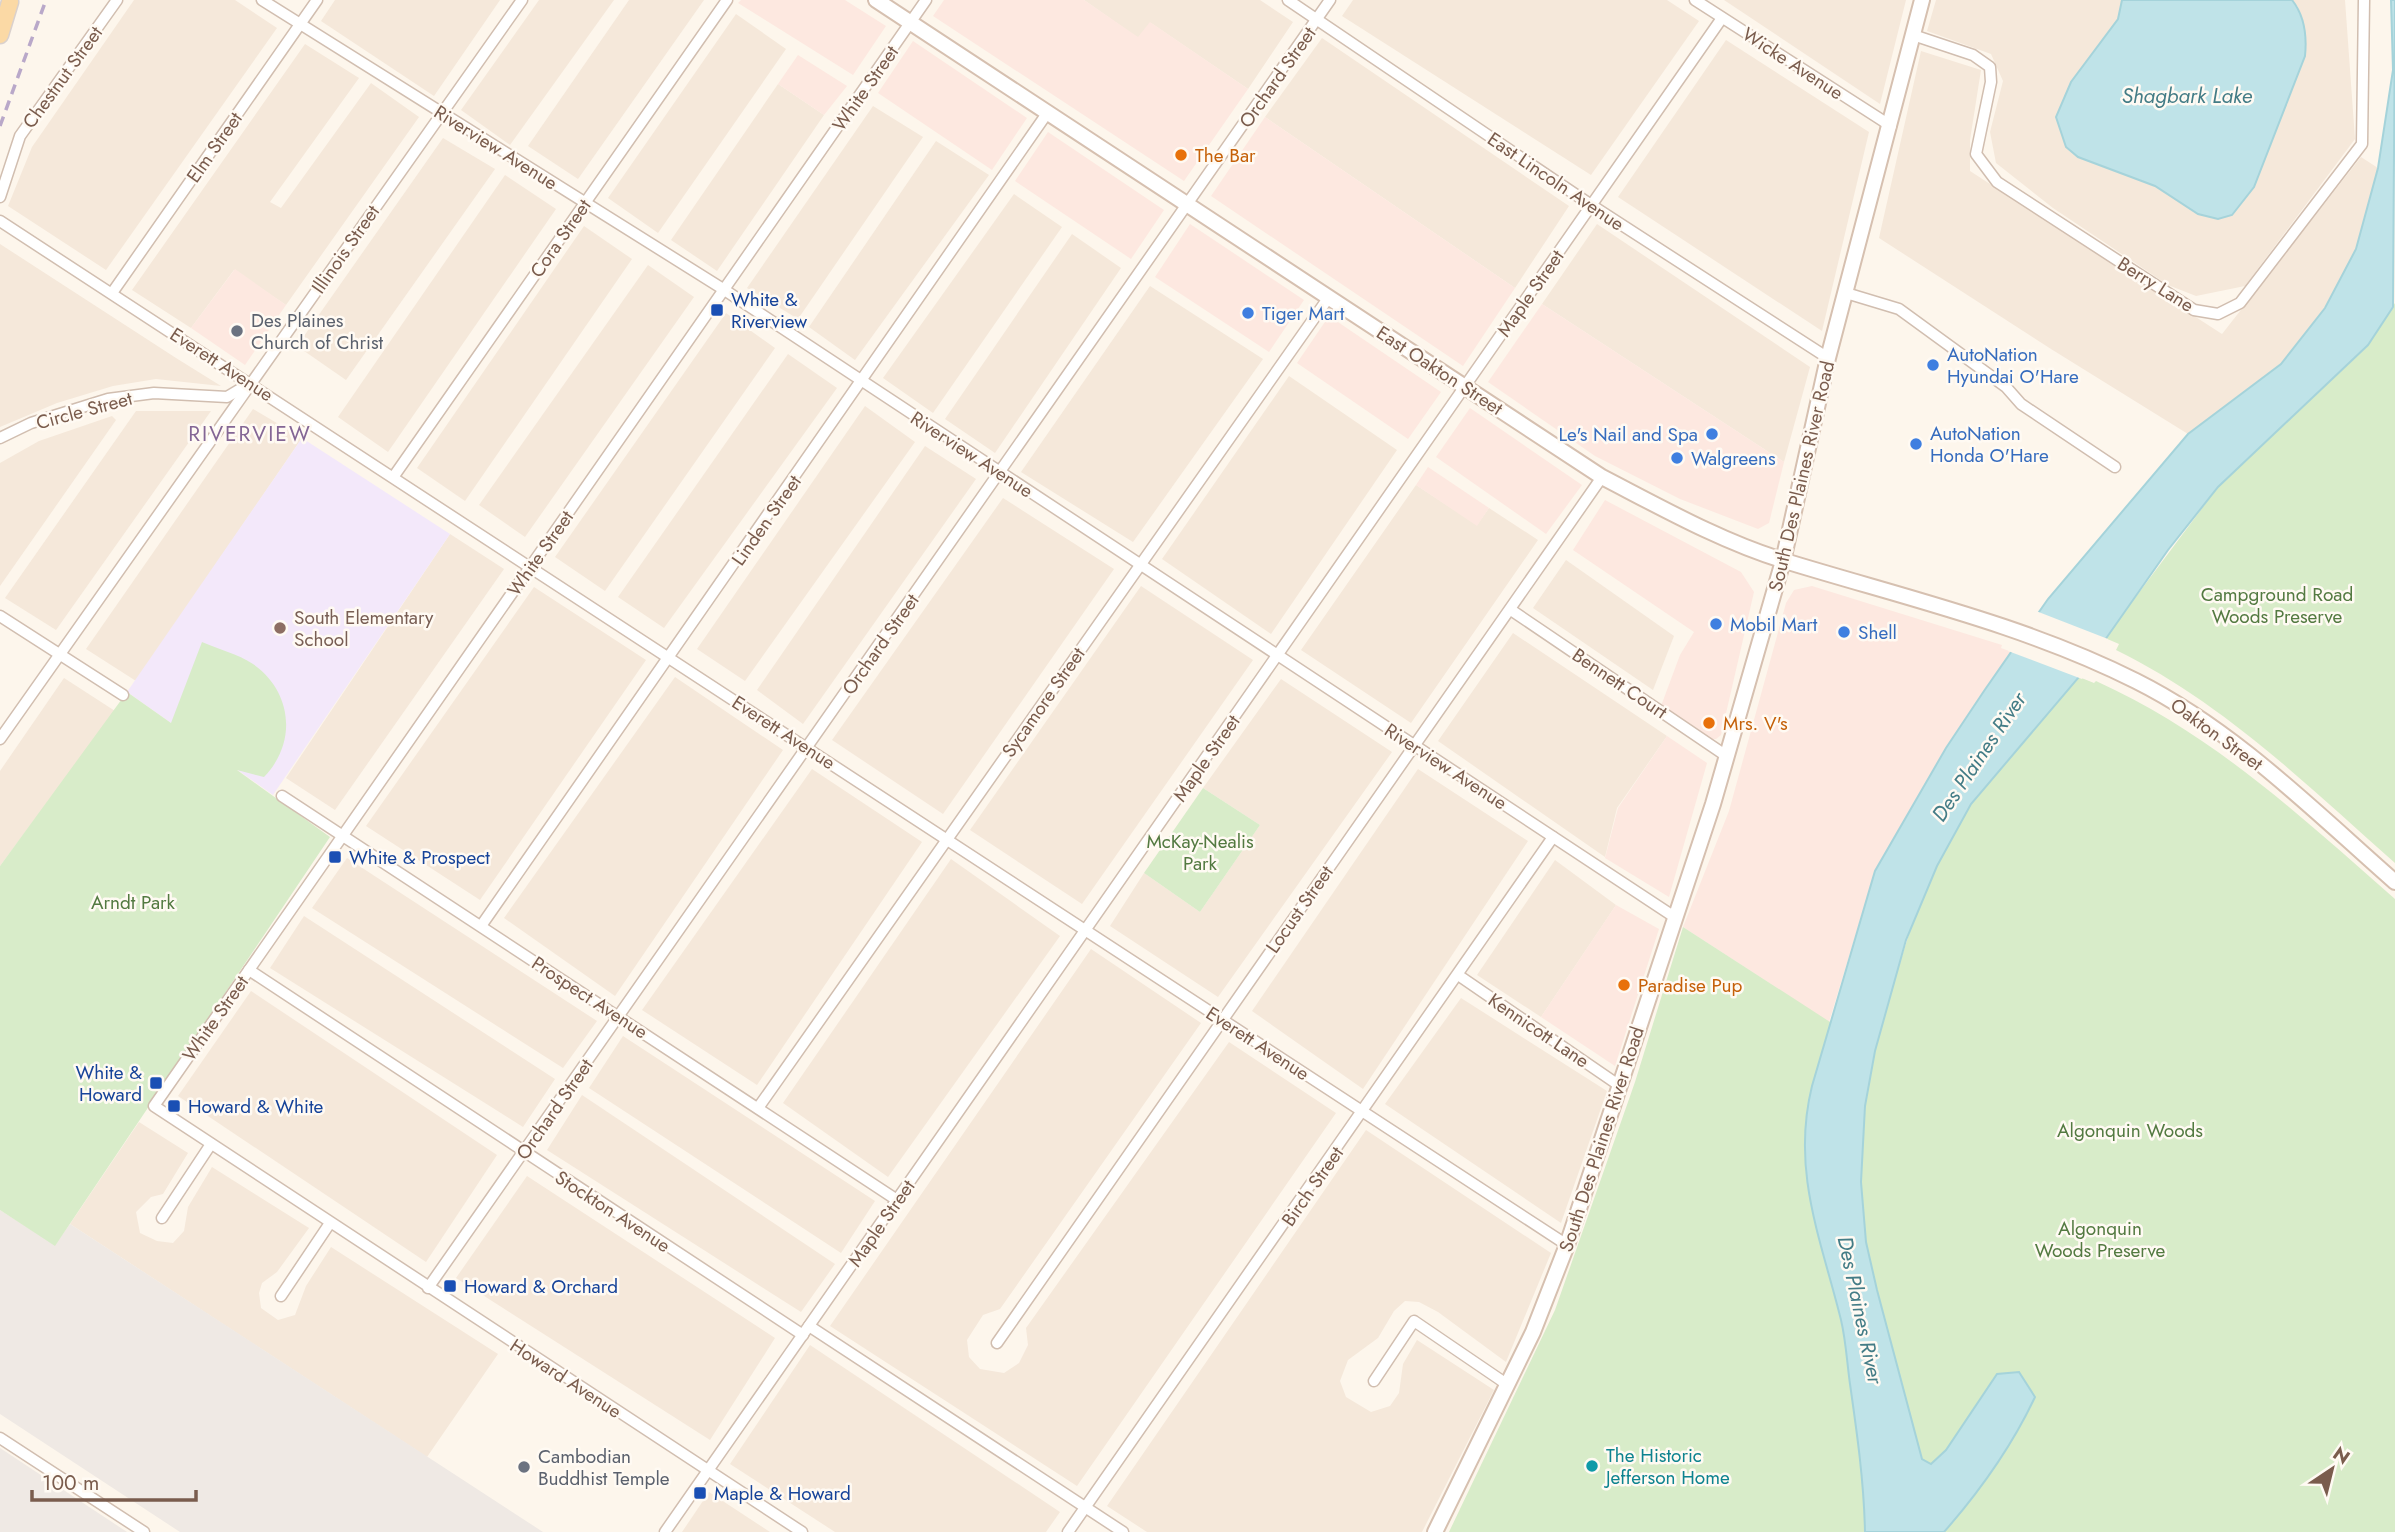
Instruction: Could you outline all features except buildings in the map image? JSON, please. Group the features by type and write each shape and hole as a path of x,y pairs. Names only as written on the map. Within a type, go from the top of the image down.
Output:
{"main road":[{"name":"East Oakton Street","path":"876,0 1602,477 1707,529 1783,561 1926,601 2012,631"},
{"name":"South Des Plaines River Road","path":"1435,1532 1508,1385 1567,1245 1728,757 1783,561 1828,358 1922,0"},
{"path":"0,35 11,1"},
{"name":"Oakton Street","path":"2012,631 2105,666 2169,698 2256,760 2395,882"}],"street":[{"name":"Chestnut Street","path":"0,197 20,136 117,0"},
{"name":"Riverview Avenue","path":"262,0 723,289 1676,918"},
{"name":"Elm Street","path":"111,293 317,0"},
{"name":"Illinois Street","path":"0,739 522,0"},
{"name":"Cora Street","path":"394,476 727,0"},
{"name":"White Street","path":"154,1106 926,0"},
{"name":"East Lincoln Avenue","path":"1288,0 1591,205 1828,358"},
{"name":"Orchard Street","path":"428,1288 1330,0"},
{"name":"Wicke Avenue","path":"1695,0 1891,126"},
{"name":"Berry Lane","path":"1913,35 1973,55 1990,67 1991,82 1976,154 1997,182 2194,310 2218,314 2240,303 2362,144 2364,0"},
{"path":"0,22 11,1"},
{"name":"Maple Street","path":"665,1532 1723,18"},
{"name":"Linden Street","path":"481,926 863,382 1048,111"},
{"name":"Everett Avenue","path":"0,221 1567,1245"},
{"path":"1846,293 1899,309 2006,387 2021,404 2115,467"},
{"name":"Sycamore Street","path":"758,1108 1329,297"},
{"name":"Circle Street","path":"0,438 31,423 108,399 154,393 227,397 250,383"},
{"name":"Locust Street","path":"997,1343 1602,477"},
{"name":"Bennett Court","path":"1511,610 1728,757"},
{"path":"0,616 123,695"},
{"name":"Prospect Avenue","path":"282,796 897,1200"},
{"name":"Birch Street","path":"1068,1532 1364,1112 1553,837"},
{"name":"Stockton Avenue","path":"249,970 803,1335"},
{"name":"Kennicott Lane","path":"1458,975 1620,1086"},
{"name":"Howard Avenue","path":"154,1106 802,1532"},
{"path":"162,1218 211,1144"},
{"path":"281,1296 330,1223"},
{"path":"1374,1381 1414,1321 1508,1385"},
{"path":"809,1326 1123,1532"},
{"path":"0,1438 144,1532"}],"shaded area":[{"path":"134,0 235,0 277,28 106,270 8,206 32,147"},
{"path":"335,0 500,0 434,96 321,21"},
{"path":"539,0 614,0 510,145 461,110"},
{"path":"629,0 704,0 578,179 528,146"},
{"path":"741,0 845,0 886,26 853,75 738,3"},
{"path":"944,0 1084,0 1138,37 1150,22 1248,89 1184,181 933,16"},
{"path":"1084,0 1260,0 1293,22 1248,89 1151,23 1138,38"},
{"path":"1353,0 1667,0 1699,21 1591,175 1342,16"},
{"path":"1724,0 1906,0 1880,104"},
{"path":"1936,0 2122,0 2118,19 2100,45 2078,157 2155,186 2198,214 2254,187 2305,56 2306,43 2298,7 2292,0 2345,0 2355,139 2245,286 2196,296 2168,285 2053,208 1996,163 1990,132 2003,81 1991,54 1927,31"},
{"path":"736,14 786,49 658,233 608,198"},
{"path":"1322,38 1569,206 1515,288 1265,117"},
{"path":"1726,40 1869,132 1822,331 1618,197"},
{"path":"913,41 1027,118 992,170 878,93"},
{"path":"305,44 359,78 270,202 281,208 371,83 419,117 286,305 234,270 191,328 132,290"},
{"path":"1921,51 1981,70 1970,140 1970,171 2222,334 2361,157 2378,168 2356,249 2325,308 2281,364 2188,434 2051,349 1879,238"},
{"path":"798,55 847,86 824,115 778,84"},
{"path":"778,84 824,115 717,271 671,240"},
{"path":"873,106 923,137 798,319 747,288"},
{"path":"1265,117 1515,288 1463,366 1211,196"},
{"path":"1048,132 1164,210 1131,259 1015,181"},
{"path":"443,138 495,169 346,380 297,346"},
{"path":"936,141 989,175 855,360 809,327"},
{"path":"505,175 556,209 388,452 338,417"},
{"path":"1014,194 1062,227 933,413 883,378"},
{"path":"1190,224 1304,300 1269,352 1155,277"},
{"path":"1597,224 1810,367 1784,462 1542,304"},
{"path":"584,226 632,259 465,501 417,468"},
{"path":"1072,234 1121,268 995,453 945,419"},
{"path":"0,244 221,386 156,379 113,386 57,403 0,427"},
{"path":"648,265 694,297 525,537 479,505"},
{"path":"235,269 286,305 245,365 191,328"},
{"path":"1150,286 1263,359 1133,542 1021,472"},
{"path":"1542,304 1784,462 1769,523 1758,529 1680,499 1595,456 1488,382"},
{"path":"726,313 775,348 605,591 555,557"},
{"path":"1329,316 1441,392 1408,439 1297,363"},
{"path":"788,354 837,388 664,628 618,597"},
{"path":"1289,376 1397,450 1271,634 1162,559"},
{"path":"865,406 915,442 745,681 697,649"},
{"path":"1470,408 1582,485 1546,534 1436,457"},
{"path":"253,409 302,438 136,681 86,649"},
{"path":"136,411 211,411 56,630 5,598"},
{"path":"112,416 116,420 0,586 0,463 39,441"},
{"name":"South Elementary School","path":"302,438 450,534 273,795 127,692"},
{"path":"925,446 976,479 803,724 757,690"},
{"path":"1428,467 1489,508 1477,526 1416,485"},
{"path":"1416,485 1477,525 1489,508 1538,540 1411,723 1301,650"},
{"path":"1003,498 1114,569 943,814 832,740"},
{"path":"1605,500 1741,572 1754,592 1721,735 1716,739 1709,739 1661,706 1680,655 1694,632 1573,550"},
{"path":"450,534 504,569 335,810 286,778"},
{"path":"1566,560 1674,636 1653,690 1533,608"},
{"path":"1141,586 1253,660 1082,904 970,830"},
{"path":"1812,586 2002,645 2001,648 2012,652 1946,748 1875,871 1829,1022 1683,927 1729,811 1786,603 1794,590"},
{"path":"534,587 646,660 480,900 366,826"},
{"path":"1513,633 1667,736 1617,808 1605,857 1438,741"},
{"path":"675,677 783,750 615,996 504,918"},
{"path":"64,678 115,711 0,866 0,771"},
{"path":"1281,679 1392,752 1218,997 1110,926 1144,873 1200,912 1260,825 1203,788"},
{"path":"1667,736 1707,763 1669,897 1605,858 1618,808"},
{"path":"812,769 922,842 757,1085 642,1010"},
{"path":"1418,769 1528,841 1363,1089 1252,1011"},
{"path":"347,858 597,1021 563,1068 312,908"},
{"path":"951,859 1060,936 888,1177 783,1103"},
{"path":"1555,860 1616,905 1541,1017 1477,975"},
{"path":"1616,905 1659,929 1615,1066 1541,1017"},
{"path":"304,916 555,1079 523,1127 270,968"},
{"path":"1091,949 1201,1023 1000,1309 983,1315 967,1340 969,1357 980,1369 1004,1373 1019,1363 1028,1345 1026,1328 1229,1042 1336,1113 1077,1486 830,1326"},
{"path":"251,991 497,1155 426,1262 178,1096"},
{"path":"1461,998 1607,1091 1561,1223 1385,1104"},
{"path":"623,1036 875,1201 841,1253 589,1088"},
{"path":"582,1095 835,1264 801,1312 547,1150"},
{"path":"139,1122 188,1153 163,1194 151,1197 136,1212 140,1233 157,1241 173,1243 184,1231 188,1207 212,1167 309,1228 277,1272 262,1283 259,1293 261,1308 278,1320 295,1315 306,1286 331,1247 498,1354 427,1457 70,1224"},
{"path":"1366,1130 1551,1253 1506,1362 1438,1312 1419,1302 1405,1301 1394,1311 1378,1338 1348,1360 1340,1381 1346,1397 1371,1412 1390,1406 1399,1393 1403,1364 1417,1340 1494,1390 1422,1532 1147,1532 1107,1506"},
{"path":"527,1176 775,1338 710,1440 456,1278"},
{"path":"0,1210 55,1245 70,1224 543,1532 180,1532 0,1414"},
{"path":"810,1345 1060,1512 1046,1532 835,1532 730,1464"},
{"path":"0,1448 127,1532 0,1532"},
{"path":"709,1492 770,1532 682,1532"}],"green space":[{"name":"Campground Road Woods Preserve","path":"2395,303 2395,863 2262,746 2192,694 2116,650 2119,644 2105,638 2218,487 2368,346"},
{"name":"Arndt Park","path":"202,642 253,664 276,689 283,703 286,734 275,764 264,777 237,770 330,837 55,1246 0,1210 0,866 127,692 171,723"},
{"name":"Algonquin Woods","path":"2079,677 2094,683 2096,681 2139,702 2217,751 2289,807 2395,899 2395,1532 1449,1532 1555,1310 1635,1082 1683,927 1875,1051 1913,923 1938,861 1954,831 1997,771"},
{"name":"McKay-Nealis Park","path":"1203,788 1260,825 1200,912 1144,873"}],"water":[{"name":"Shagbark Lake","path":"2122,0 2292,0 2299,12 2305,33 2305,56 2254,187 2232,215 2218,219 2198,214 2155,186 2078,157 2066,147 2056,117 2071,82 2118,19"},
{"name":"Des Plaines River","path":"2391,0 2395,0 2393,307 2368,345 2218,487 2168,550 2079,677 1971,804 1937,866 1906,940 1875,1051 1865,1106 1861,1182 1866,1242 1922,1459 1931,1464 1946,1450 1997,1374 2019,1372 2035,1397 1994,1468 1944,1532 1865,1532 1860,1458 1844,1336 1811,1204 1805,1147 1806,1117 1812,1086 1875,871 1946,748 2048,599 2188,434 2281,364 2325,308 2356,249 2378,168 2393,70"}],"pier":[{"path":"2036,611 2108,639 2082,679 2008,651"}],"railway":[{"path":"0,126 46,0"}],"place":[{"name":"The Bar","path":"1181,155"},
{"name":"White & Riverview","path":"717,310"},
{"name":"Tiger Mart","path":"1248,313"},
{"name":"Des Plaines Church of Christ","path":"237,331"},
{"name":"AutoNation Hyundai O'Hare","path":"1933,365"},
{"name":"Le's Nail and Spa","path":"1712,434"},
{"name":"AutoNation Honda O'Hare","path":"1916,444"},
{"name":"Walgreens","path":"1677,458"},
{"name":"Mobil Mart","path":"1716,624"},
{"name":"South Elementary School","path":"280,628"},
{"name":"Shell","path":"1844,632"},
{"name":"Mrs. V's","path":"1709,723"},
{"name":"White & Prospect","path":"335,857"},
{"name":"Paradise Pup","path":"1624,985"},
{"name":"White & Howard","path":"156,1083"},
{"name":"Howard & White","path":"174,1106"},
{"name":"Howard & Orchard","path":"450,1286"},
{"name":"The Historic Jefferson Home","path":"1592,1466"},
{"name":"Cambodian Buddhist Temple","path":"524,1467"},
{"name":"Maple & Howard","path":"700,1493"}],"district":[{"name":"RIVERVIEW","path":"250,434"}],"park label":[{"name":"Algonquin Woods Preserve","path":"2100,1239"}]}
